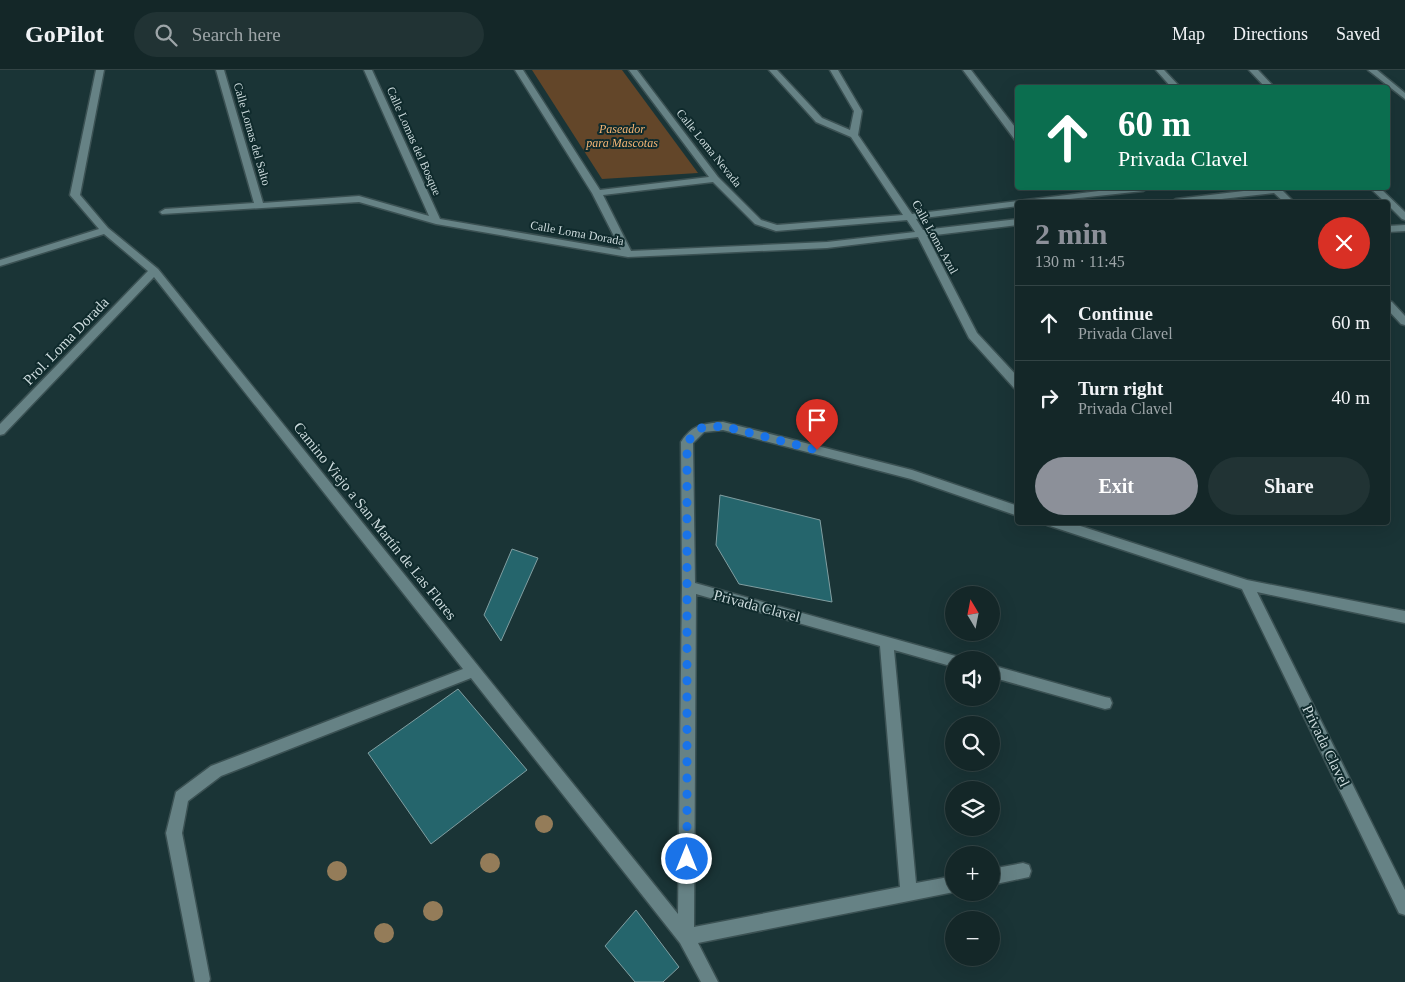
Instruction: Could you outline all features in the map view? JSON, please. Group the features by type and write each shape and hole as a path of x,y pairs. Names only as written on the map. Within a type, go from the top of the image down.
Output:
{"street":[{"name":"Camino Viejo a San Martín de Las Flores","path":"100,70 76,195 105,230 154,271 686,937 710,982"},
{"name":"Calle Lomas del Salto","path":"220,70 259,206"},
{"name":"Calle Lomas del Bosque","path":"368,70 436,222"},
{"path":"519,70 597,193 628,254"},
{"name":"Calle Loma Nevada","path":"633,70 715,179 758,222 776,228 911,217"},
{"path":"773,70 819,120 854,135 858,111 834,70"},
{"path":"968,70 1015,134"},
{"path":"1160,70 1174,85"},
{"path":"1253,70 1268,85"},
{"path":"1372,70 1405,97"},
{"name":"Calle Loma Azul","path":"854,135 911,217 973,336 1015,382"},
{"path":"597,193 715,179"},
{"path":"1063,200 1130,190"},
{"path":"1191,200 1268,190"},
{"path":"1277,190 1287,200"},
{"path":"1376,190 1387,200"},
{"name":"Calle Loma Dorada","path":"165,212 360,199 436,222 628,254 827,246 1015,222"},
{"path":"911,217 1015,203"},
{"path":"1390,203 1405,217"},
{"path":"1390,229 1405,228"},
{"path":"0,263 105,230"},
{"name":"Prol. Loma Dorada","path":"0,431 154,271"},
{"path":"1390,306 1405,322"},
{"path":"945,886 686,937 687,442 701,428 723,426 893,470 1015,510"},
{"path":"1060,525 1246,584 1405,617"},
{"name":"Privada Clavel","path":"1246,584 1405,908"},
{"name":"Privada Clavel","path":"688,587 945,658"},
{"path":"886,642 909,893"},
{"path":"202,978 174,833 182,797 216,771 474,671"},
{"path":"1000,674 1105,703"},
{"path":"1000,875 1022,871"}],"green space":[{"name":"Paseador para Mascotas","path":"532,70 622,70 698,173 602,179"}],"building":[{"path":"720,495 820,520 832,602 739,584 716,545"},
{"path":"512,549 538,558 501,641 484,615"},
{"path":"458,689 527,770 431,844 368,753"},
{"path":"636,910 679,967 663,982 635,982 605,946"}],"route":[{"path":"687,859 687,442 701,428 723,426 817,450"}]}
